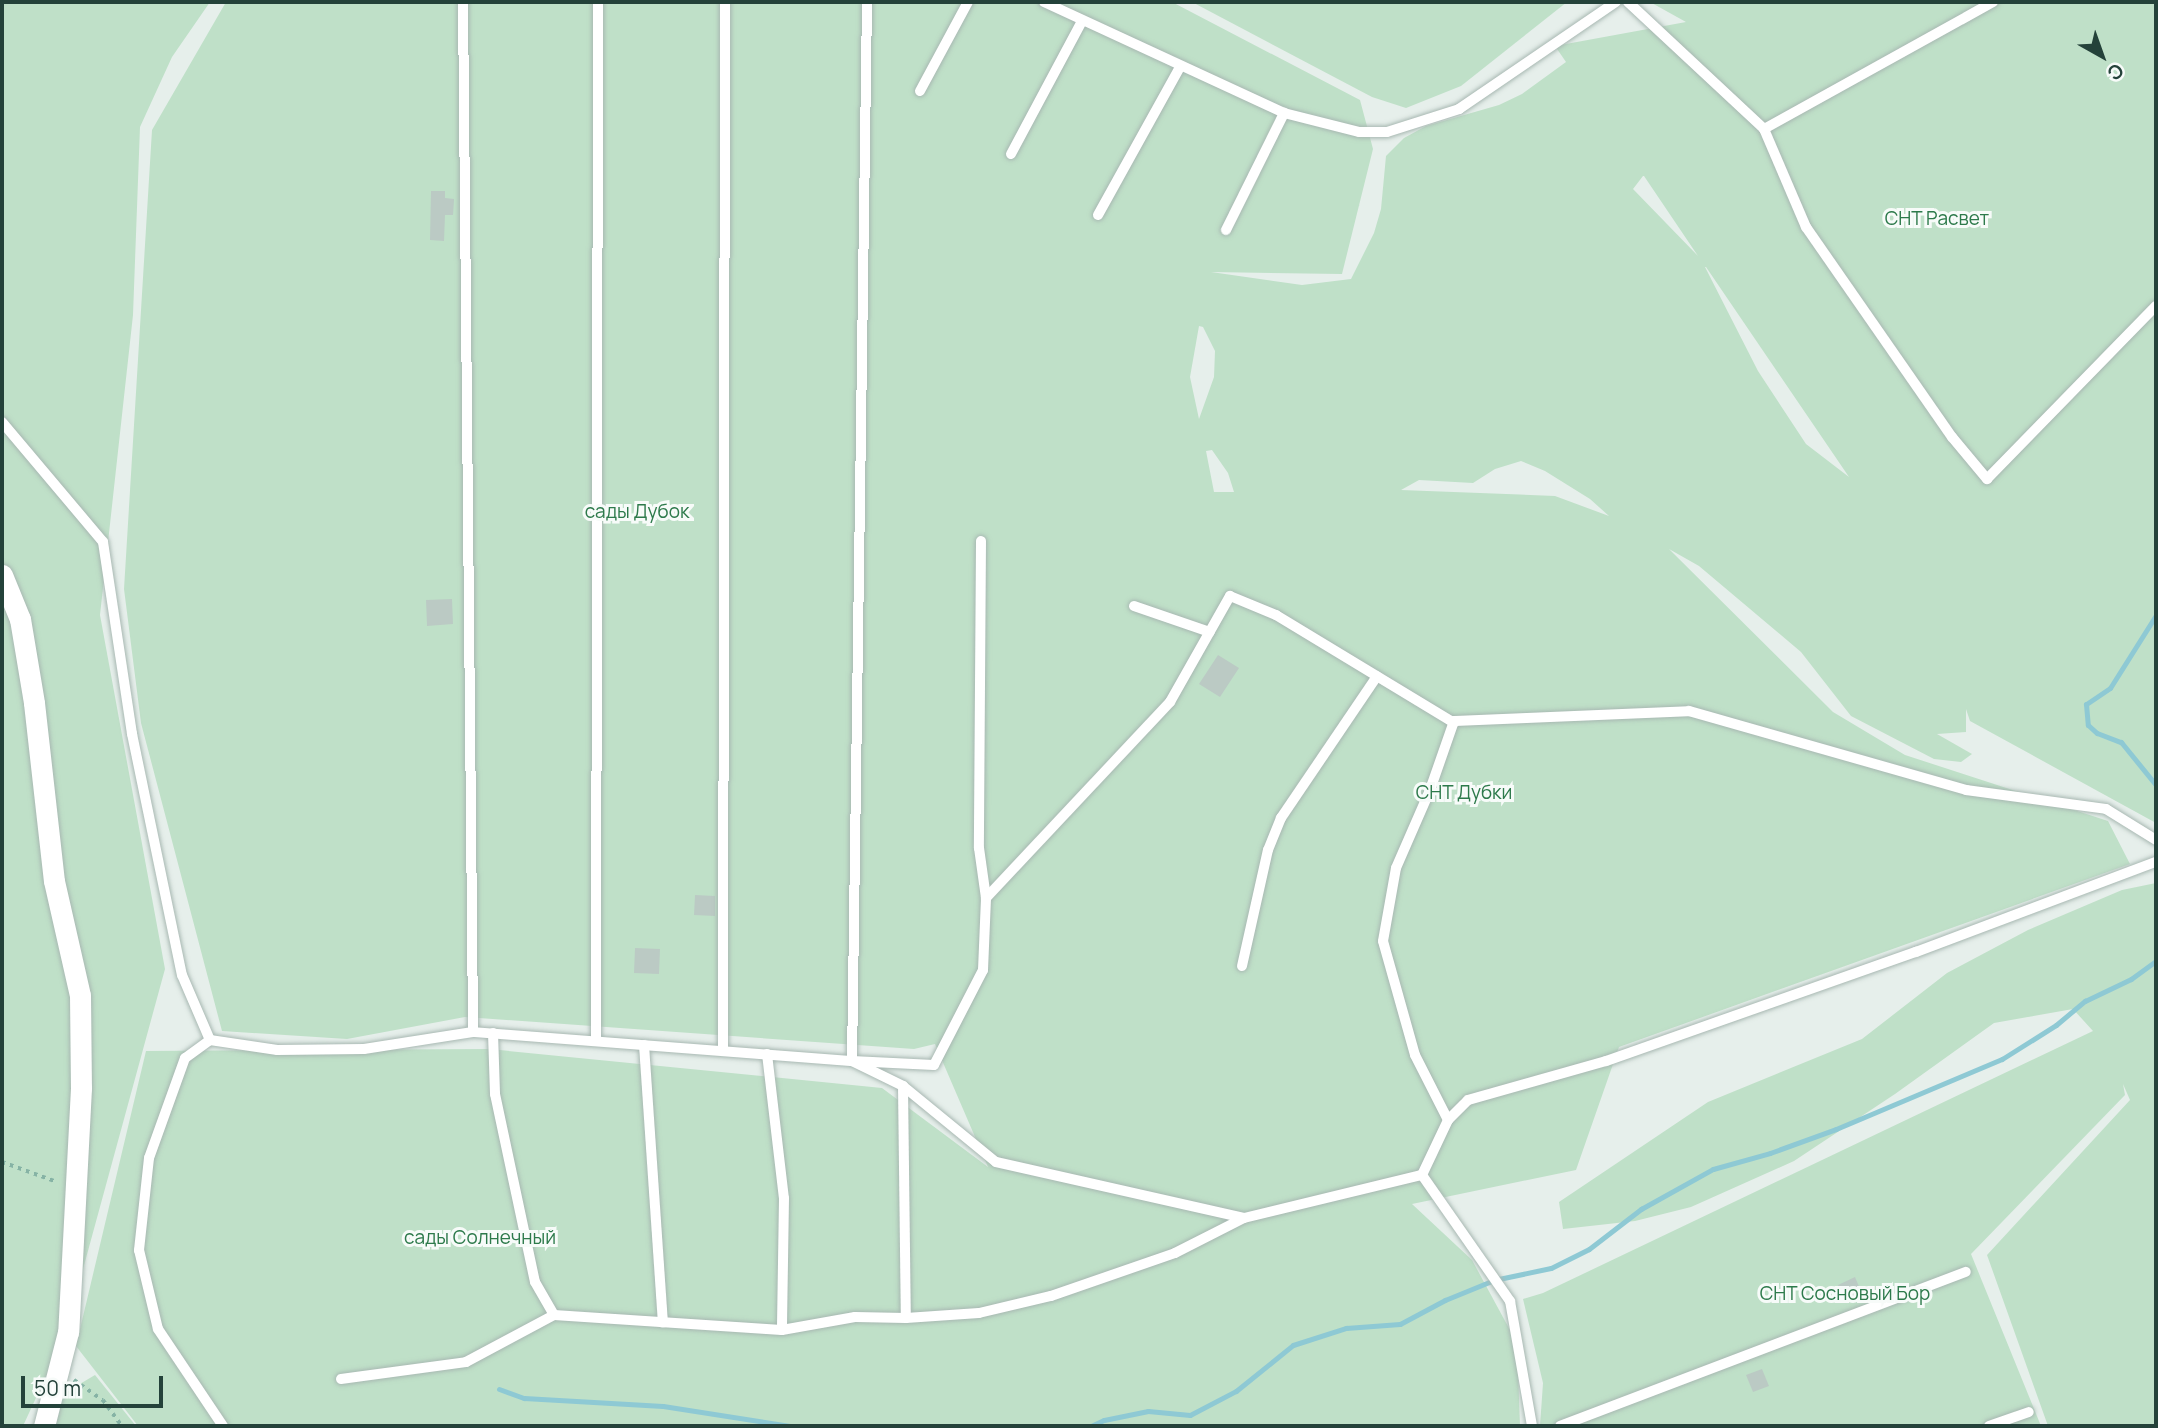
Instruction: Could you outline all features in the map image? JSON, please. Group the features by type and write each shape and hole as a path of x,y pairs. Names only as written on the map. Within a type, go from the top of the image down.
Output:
{"street":[{"path":"2,575 20,619 34,704 54,881 80,995 81,1088 68,1332 44,1426"}],"lane":[{"path":"463,2 473,1032"},
{"path":"596,1041 598,2"},
{"path":"723,1051 725,2"},
{"path":"852,1061 867,2"},
{"path":"920,91 968,2"},
{"path":"1044,2 1284,113 1359,132 1387,132 1459,109 1616,2"},
{"path":"1628,2 1763,129 1806,227 1952,436 1987,478 2156,306"},
{"path":"1763,129 1993,2"},
{"path":"1012,154 1082,21"},
{"path":"1098,215 1180,67"},
{"path":"1226,230 1284,113"},
{"path":"2,422 103,542 132,734 182,975 210,1040"},
{"path":"223,1426 158,1329 139,1250 149,1158 185,1058 210,1040 277,1050 364,1049 473,1032 934,1065 983,970 986,898 979,848 981,541"},
{"path":"986,898 1170,702 1230,596 1276,615 1454,723 1689,711 1966,790 2106,809 2156,840"},
{"path":"1133,606 1210,632"},
{"path":"1242,966 1268,850 1281,818 1377,676"},
{"path":"1448,1120 1415,1055 1383,941 1396,868 1430,790 1454,723"},
{"path":"1422,1175 1448,1120 1468,1100 1606,1061 1916,953 2156,862"},
{"path":"493,1033 495,1094 535,1282 554,1315"},
{"path":"644,1045 663,1322"},
{"path":"767,1054 784,1198 782,1330"},
{"path":"852,1061 903,1086 996,1162 1244,1218"},
{"path":"903,1086 906,1318"},
{"path":"341,1379 466,1362 554,1315 782,1330 855,1317 906,1318 979,1313 1051,1296 1175,1253 1244,1218 1422,1175"},
{"path":"1422,1175 1510,1301 1532,1426"},
{"path":"1560,1426 1965,1272"},
{"path":"1989,1426 2029,1412"}],"path":[{"path":"2,1162 75,1189"},
{"path":"58,1369 103,1399 122,1426"}],"green space":[{"path":"2,2 210,2 172,57 140,127 133,315 100,615 165,969 65,1335 23,1426 2,1426"},
{"path":"226,2 1172,2 1360,100 1373,149 1342,274 1211,272 1302,285 1351,279 1374,233 1381,209 1386,156 1404,138 1426,126 1499,105 1522,94 1566,62 1555,46 1686,22 1650,2 2156,2 2156,823 1970,721 1966,709 1966,732 1937,734 1972,754 1961,762 1934,759 1851,716 1801,652 1699,566 1669,549 1833,712 1905,755 2108,821 2130,864 1619,1047 1576,1170 1412,1204 1472,1260 1517,1343 1520,1426 138,1426 76,1346 146,1051 489,1049 882,1088 988,1167 935,1044 914,1049 465,1017 347,1039 222,1031 141,723 124,589 152,130","holes":["1644,176 1698,256 1633,189","1705,267 1849,477 1806,444 1758,371","1199,326 1203,327 1215,351 1214,377 1199,419 1190,377","1212,450 1228,473 1234,492 1214,492 1206,451","1521,461 1545,471 1590,499 1609,516 1555,496 1401,490 1419,480 1473,483 1495,469"]},
{"path":"1192,2 1567,2 1461,86 1406,108 1372,97"},
{"name":"СНТ Сосновый Бор","path":"2156,883 2156,1426 2048,1426 1987,1255 2130,1100 2123,1084 2125,1095 1971,1254 2041,1426 1540,1426 1543,1383 1523,1299 1543,1293 2093,1031 2073,1009 1994,1023 1895,1094 1794,1161 1691,1207 1635,1221 1563,1229 1559,1202 1708,1102 1862,1039 1947,973 2028,930 2122,890"},
{"path":"95,1375 136,1426 56,1426 63,1394"}],"building":[{"path":"431,191 445,191 445,198 454,199 453,215 445,215 444,241 430,240"},
{"path":"452,599 453,624 427,626 426,600"},
{"path":"1218,655 1239,668 1220,697 1199,684"},
{"path":"695,895 715,896 715,916 694,915"},
{"path":"635,948 660,949 659,974 634,973"},
{"path":"1855,1277 1863,1296 1846,1303 1838,1285"},
{"path":"1762,1369 1769,1386 1753,1392 1746,1375"}],"waterway":[{"path":"2156,615 2110,688 2086,704 2088,725 2097,733 2121,742 2156,785"},
{"path":"1091,1426 1104,1420 1148,1411 1190,1415 1236,1391 1293,1345 1346,1328 1400,1324 1445,1300 1494,1280 1551,1268 1589,1249 1641,1209 1713,1169 1770,1153 1836,1129 2002,1059 2056,1025 2085,1001 2131,979 2156,961"},
{"path":"499,1389 524,1398 663,1406 791,1426"}],"park label":[{"name":"СНТ Расвет","path":"1937,219"},
{"name":"сады Дубок","path":"637,512"},
{"name":"СНТ Дубки","path":"1464,793"},
{"name":"сады Солнечный","path":"480,1238"}]}
